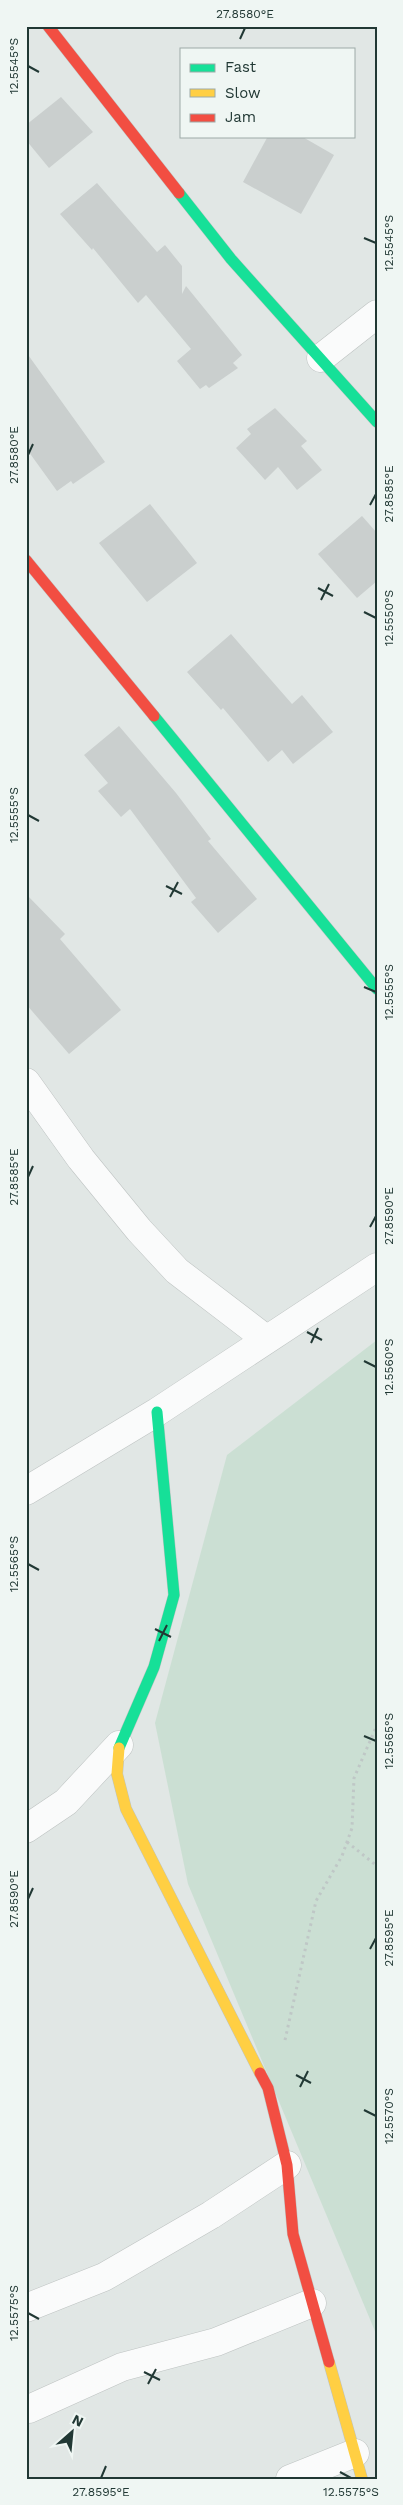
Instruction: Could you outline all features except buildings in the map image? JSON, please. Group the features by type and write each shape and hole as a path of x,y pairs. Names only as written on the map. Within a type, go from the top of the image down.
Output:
{"street":[{"path":"48,26 231,259 377,422"},
{"path":"321,358 377,314"},
{"path":"26,560 377,989"},
{"path":"26,1082 81,1159 139,1230 178,1271 266,1339"},
{"path":"26,1491 157,1412 377,1267"},
{"path":"26,1829 66,1802 119,1745 154,1667 174,1595 157,1412"},
{"path":"119,1745 117,1774 126,1809 268,2088 287,2165 293,2234 359,2466 290,2479"},
{"path":"26,2308 104,2277 211,2215 287,2165"},
{"path":"29,2409 122,2367 216,2342 312,2303"}],"path":[{"path":"268,2088 288,2031 316,1901 342,1856 352,1828 354,1778 377,1725"},
{"path":"346,1842 377,1866"}],"green space":[{"path":"377,1340 377,2336 188,1884 155,1723 227,1455"}],"traffic: fast":[{"path":"179,193 231,259 377,422"},
{"path":"154,716 377,989"},
{"path":"119,1748 154,1667 174,1595 157,1412"}],"traffic: slow":[{"path":"119,1748 117,1774 126,1809 260,2073"},
{"path":"329,2362 362,2479"}],"traffic: jam":[{"path":"48,26 179,193"},
{"path":"26,560 154,716"},
{"path":"260,2073 268,2088 287,2165 293,2234 329,2362"}]}
